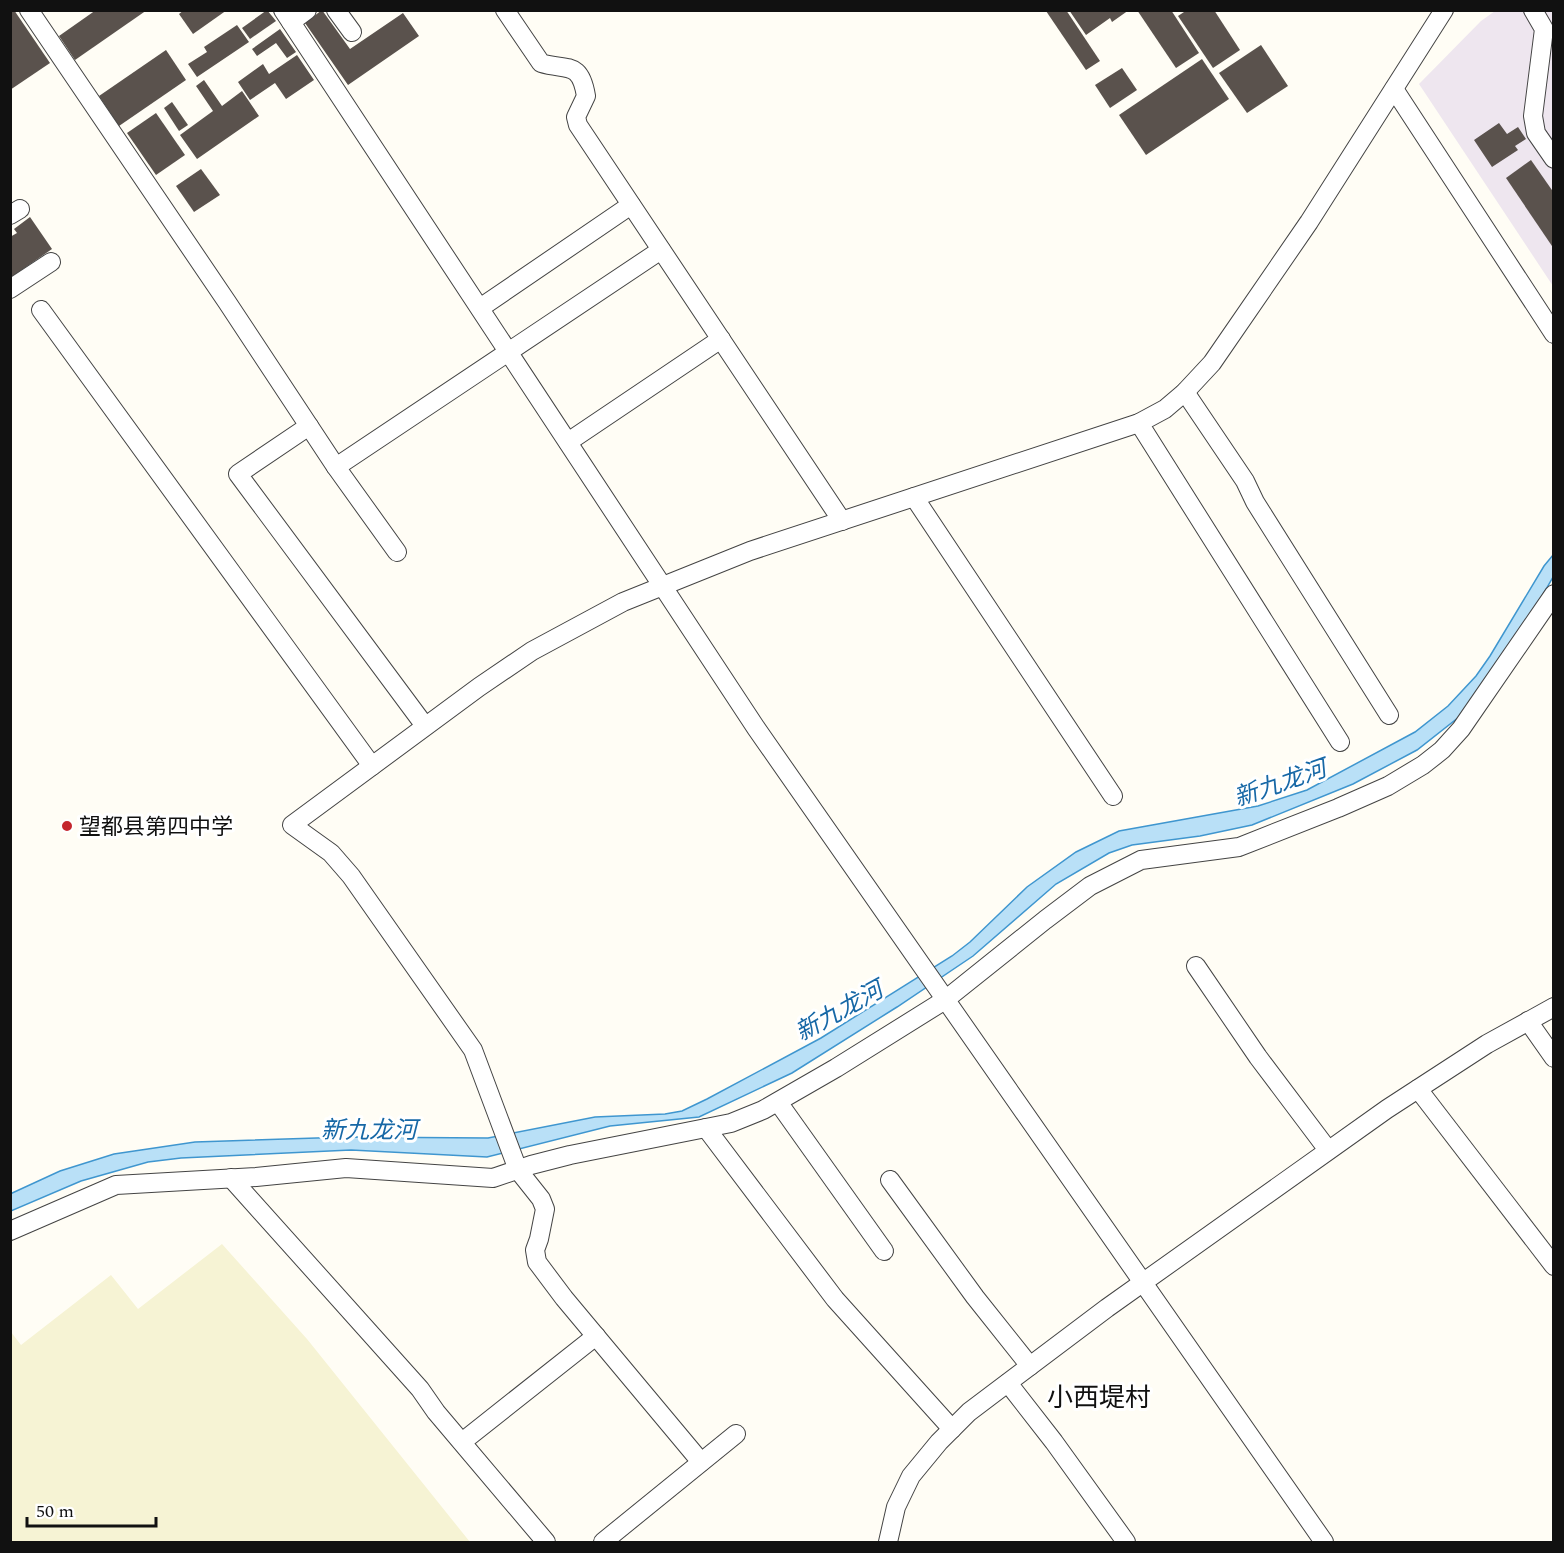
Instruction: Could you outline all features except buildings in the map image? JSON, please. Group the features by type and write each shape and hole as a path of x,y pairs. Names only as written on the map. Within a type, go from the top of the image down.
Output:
{"street":[{"path":"307,10 287,16 756,728 1324,1542"},
{"path":"336,10 352,33"},
{"path":"505,10 541,63 550,66 568,66 581,78 586,96 576,117 578,125 842,521"},
{"path":"702,1462 537,1262 534,1250 539,1239 545,1209 541,1198 518,1170 473,1050 351,876 330,853 292,825 425,726 532,651 623,602 750,550 1139,423 1165,409 1185,392 1218,353 1309,222 1444,10"},
{"path":"1533,10 1549,30 1533,116 1536,133 1554,159"},
{"path":"32,12 336,467 397,552"},
{"path":"1394,89 1554,334"},
{"path":"480,308 631,205"},
{"path":"336,467 662,250"},
{"path":"10,290 51,262"},
{"path":"41,310 372,765"},
{"path":"568,442 721,339"},
{"path":"1185,392 1245,481 1255,502 1389,715"},
{"path":"1139,423 1340,742"},
{"path":"309,426 238,474 425,726"},
{"path":"914,497 1113,796"},
{"path":"10,1231 116,1185 346,1168 493,1178 570,1155 731,1124 763,1110 945,1000 1090,886 1141,860 1239,847 1388,786 1423,765 1442,750 1461,729 1554,594"},
{"path":"1196,966 1258,1057 1328,1150"},
{"path":"891,1541 896,1507 911,1476 969,1412 1143,1282 1328,1150 1487,1044 1554,1007"},
{"path":"1528,1021 1554,1058"},
{"path":"1418,1089 1554,1266"},
{"path":"778,1101 884,1251"},
{"path":"706,1128 835,1299 952,1429"},
{"path":"231,1178 420,1389 546,1542"},
{"path":"890,1180 975,1297 1030,1366"},
{"path":"462,1442 596,1336"},
{"path":"1008,1383 1126,1542"},
{"path":"603,1542 735,1434"}],"shaded area":[{"path":"1495,11 1553,11 1553,286 1419,84 1481,21"},
{"path":"222,1244 307,1339 470,1542 11,1542 11,1332 21,1345 111,1275 138,1309"}],"water":[{"path":"1553,555 1553,577 1522,631 1459,717 1417,750 1353,784 1252,825 1200,836 1132,845 1109,853 1056,884 973,956 897,1007 792,1073 699,1117 610,1126 487,1157 351,1150 181,1158 148,1162 81,1181 11,1211 10,1194 60,1171 114,1154 195,1142 348,1137 488,1138 595,1117 665,1114 682,1111 821,1038 952,956 970,942 1027,887 1076,852 1119,831 1258,806 1307,790 1415,732 1448,706 1476,676"}],"place":[{"name":"望都县第四中学","path":"67,826"}],"district":[{"name":"小西堤村","path":"1099,1397"}],"water label":[{"name":"新九龙河","path":"1280,783"},
{"name":"新九龙河","path":"839,1011"},
{"name":"新九龙河","path":"369,1130"}]}
